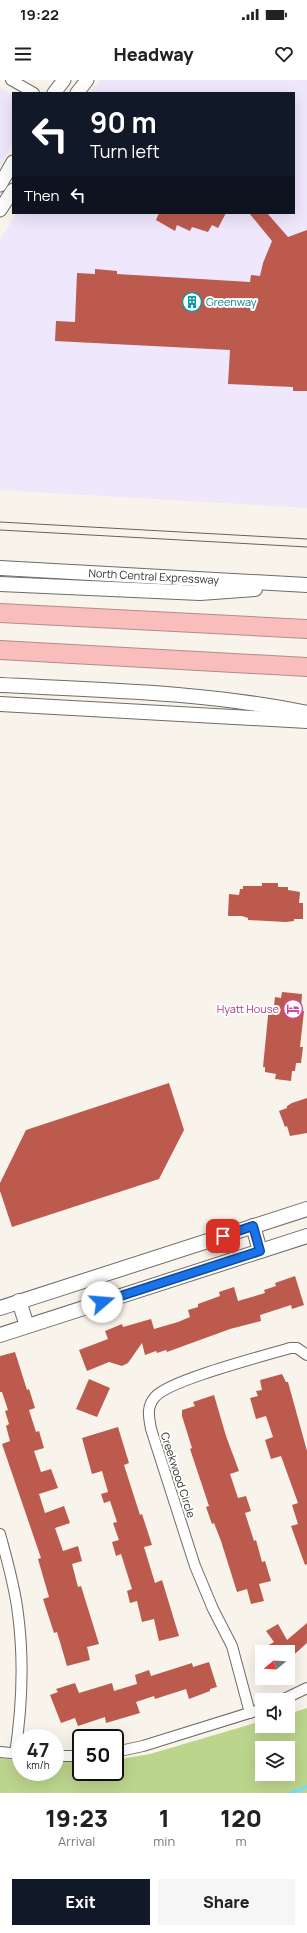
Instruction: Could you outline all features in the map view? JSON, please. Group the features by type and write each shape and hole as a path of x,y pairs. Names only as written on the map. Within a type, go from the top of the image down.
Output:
{"highway":[{"path":"0,613 307,629"},
{"path":"0,650 307,667"}],"main road":[{"name":"North Central Expressway","path":"0,568 306,585"},
{"path":"0,584 200,593 306,585"},
{"path":"0,685 150,692 269,705 307,713"},
{"path":"0,704 307,721"},
{"path":"0,1308 307,1209"},
{"path":"253,1226 260,1251"},
{"path":"0,1335 307,1236"},
{"path":"19,1301 28,1326"}],"street":[{"path":"11,80 32,92"},
{"path":"55,92 64,80"},
{"path":"78,92 87,80"},
{"path":"0,185 12,164"},
{"path":"0,210 12,192"},
{"name":"Creekwood Circle","path":"250,1713 232,1646 213,1609 195,1566 151,1429 149,1408 154,1397 161,1391 186,1381 290,1348 297,1348 307,1355"},
{"path":"0,1534 11,1574 18,1614 22,1680 19,1729"},
{"path":"295,1694 307,1688"},
{"path":"124,1750 143,1746 255,1711"},
{"path":"0,1752 12,1753"}],"shaded area":[{"path":"101,80 307,80 307,508 0,490 0,240 16,214 295,214 295,92 90,92"},
{"path":"0,87 12,94 12,143 0,167"}],"green space":[{"path":"307,1708 307,1793 0,1793 0,1758 12,1760 12,1781 64,1781 64,1761 72,1760 72,1781 124,1781 124,1758 150,1754 255,1723 255,1733 295,1733 295,1712"}],"building":[{"path":"159,214 225,214 218,228 212,225 208,232 192,227 190,231 177,225 175,231 156,220"},
{"name":"Greenway","path":"250,214 268,214 288,237 307,230 307,391 293,391 293,387 228,384 230,350 55,341 56,321 75,322 77,273 95,274 95,269 117,271 117,274 250,282 251,275 260,276 263,263 272,241"},
{"path":"262,883 278,883 278,887 288,887 288,890 300,892 299,903 303,903 303,919 294,919 294,921 286,922 248,920 248,918 242,916 228,916 229,894 239,895 240,889 243,889 243,886 262,886"},
{"path":"282,992 302,994 301,1010 304,1011 300,1047 303,1047 301,1063 296,1063 295,1071 292,1071 291,1081 275,1079 276,1074 265,1072 265,1067 263,1067 269,1006 274,1006 275,997 281,998"},
{"path":"169,1083 184,1130 159,1179 12,1227 0,1191 0,1183 26,1130"},
{"path":"307,1098 307,1133 290,1136 287,1126 285,1127 279,1111 287,1108 287,1106 292,1103"},
{"path":"295,1276 304,1305 292,1309 291,1305 260,1315 261,1321 230,1329 167,1352 166,1350 157,1353 156,1351 145,1355 142,1343 128,1363 122,1366 109,1362 87,1371 79,1350 108,1339 105,1331 122,1324 123,1327 151,1319 154,1329 190,1317 188,1310 198,1307 198,1304 220,1296 219,1292 234,1287 238,1301 265,1293 264,1290 276,1286 275,1283"},
{"path":"15,1352 27,1390 29,1389 35,1408 29,1410 36,1432 39,1431 44,1448 34,1451 41,1472 51,1469 58,1488 39,1494 45,1513 64,1506 70,1523 55,1528 63,1551 78,1546 82,1561 72,1564 78,1587 81,1586 99,1644 87,1647 90,1660 67,1666 57,1632 54,1633 43,1599 49,1597 38,1559 41,1558 2,1444 10,1441 6,1426 9,1424 5,1411 8,1410 2,1392 0,1392 0,1356"},
{"path":"282,1374 286,1382 288,1382 307,1451 307,1564 305,1565 291,1526 298,1524 292,1505 298,1503 281,1456 271,1459 265,1440 273,1437 266,1416 256,1419 250,1398 258,1396 256,1391 262,1390 260,1380"},
{"path":"89,1379 110,1388 97,1417 76,1409"},
{"path":"214,1395 226,1436 239,1471 230,1474 238,1498 246,1496 251,1511 245,1513 254,1541 256,1540 262,1562 265,1561 271,1581 259,1584 264,1601 251,1604 247,1589 237,1592 221,1541 214,1523 212,1524 206,1507 209,1506 190,1449 192,1448 182,1416 182,1410 195,1406 193,1402"},
{"path":"118,1427 129,1463 124,1465 140,1515 142,1514 152,1545 144,1547 155,1583 162,1580 179,1636 159,1641 154,1619 142,1622 137,1601 130,1603 127,1591 132,1589 121,1554 116,1556 112,1542 119,1540 113,1523 117,1522 110,1501 104,1503 101,1494 108,1492 102,1471 92,1474 82,1438"},
{"path":"307,1623 307,1643 295,1654 295,1645 269,1645 274,1642 266,1631 278,1624 287,1640"},
{"path":"209,1662 217,1687 189,1699 186,1689 155,1699 154,1696 136,1702 140,1713 106,1723 105,1717 78,1726 75,1718 61,1723 50,1695 58,1692 56,1689 75,1683 79,1693 112,1683 114,1691 137,1684 135,1675 149,1670 151,1676 192,1663 193,1667"}],"waterway":[{"path":"291,1793 307,1787"}],"tram line":[{"path":"0,522 307,539"},
{"path":"0,530 307,547"}],"place":[{"name":"Greenway","path":"192,302"},
{"name":"Hyatt House","path":"293,1009"}],"route":[{"path":"102,1302 260,1251 253,1226 223,1236"}]}
